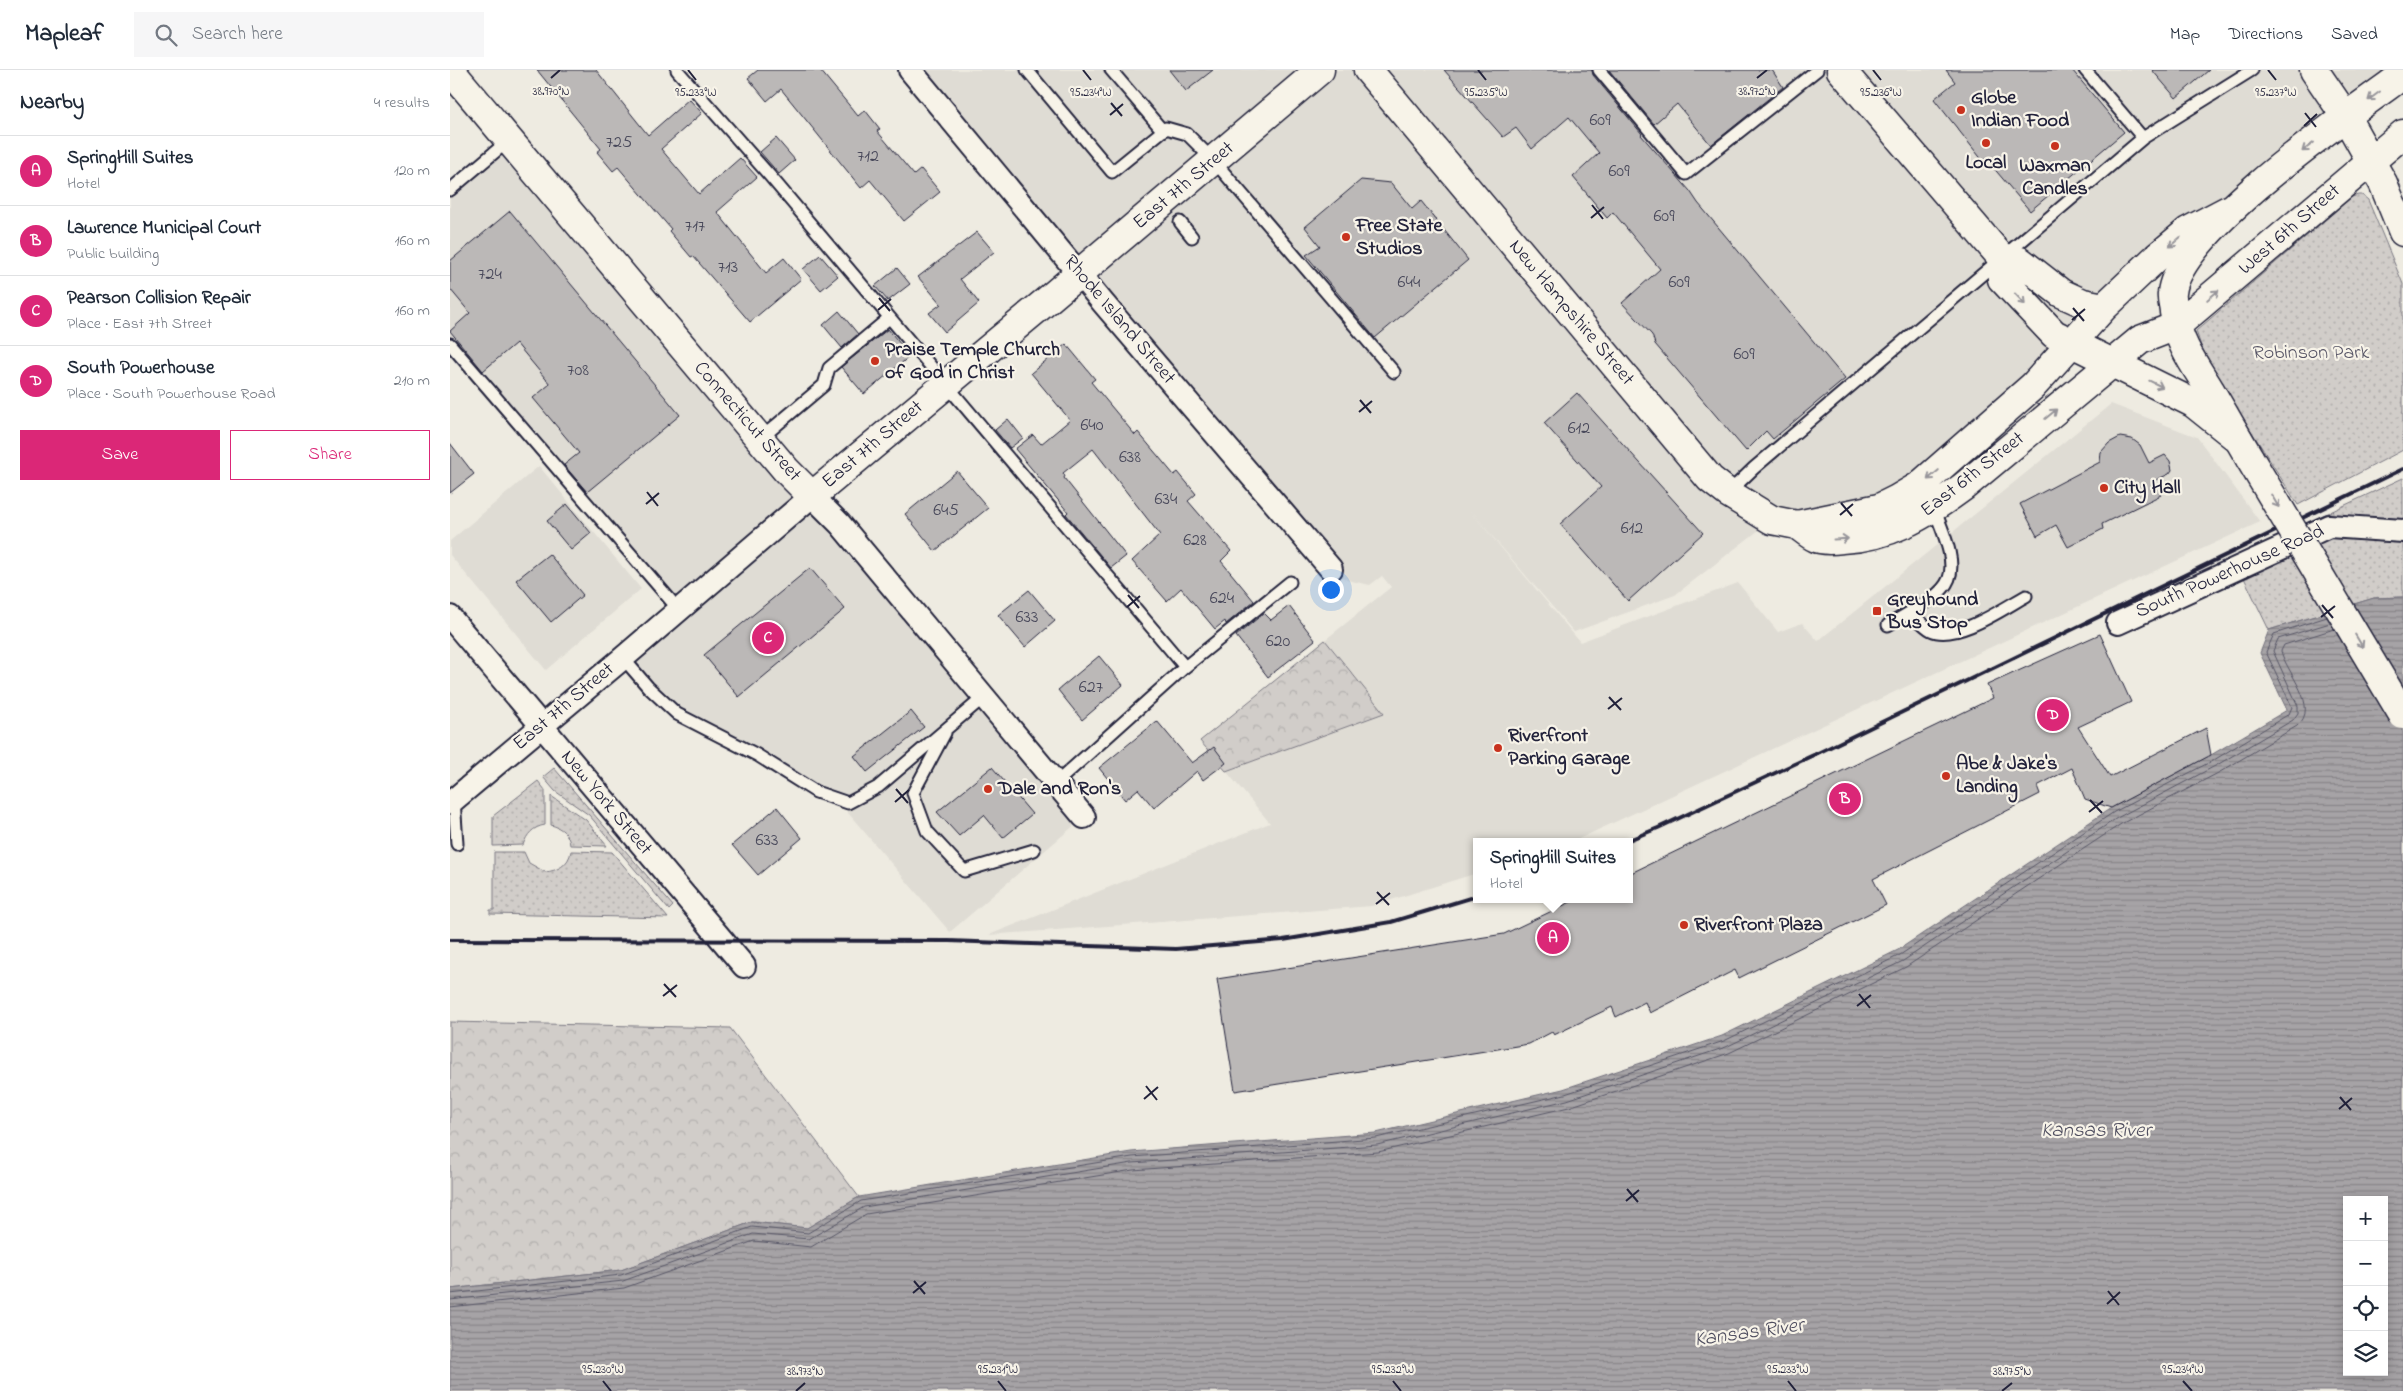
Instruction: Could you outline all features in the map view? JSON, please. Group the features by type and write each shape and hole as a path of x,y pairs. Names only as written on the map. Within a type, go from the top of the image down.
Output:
{"main road":[{"name":"Connecticut Street","path":"450,70 786,470 812,496"},
{"name":"East 7th Street","path":"812,496 1214,161 1320,70"},
{"name":"New Hampshire Street","path":"1368,70 1710,479 1728,493 1772,520 1797,525"},
{"path":"1840,70 2001,257 2020,261 2061,293 2083,303 2104,307"},
{"path":"2314,70 2346,117 2371,161 2383,183 2403,232"},
{"path":"2403,75 2346,117 2231,208 2182,264 2172,293 2176,326 2185,350 2403,715"},
{"name":"West 6th Street","path":"2112,363 2140,340 2176,326 2403,134"},
{"path":"2071,344 2104,307 2188,231 2231,208"},
{"path":"2001,257 2002,279 2054,334 2192,403 2244,449"},
{"name":"East 6th Street","path":"1797,525 1879,508 1918,486 2033,386 2071,344"},
{"name":"East 6th Street","path":"1797,525 1816,539 1864,538 1908,524 1934,509 2112,363"}],"street":[{"name":"Rhode Island Street","path":"910,70 1080,272 1104,304 1330,569"},
{"name":"East 7th Street","path":"452,801 812,496"},
{"name":"Connecticut Street","path":"812,496 840,524 1084,817"},
{"name":"South Powerhouse Road","path":"2118,623 2329,526 2403,531"},
{"name":"New York Street","path":"450,617 744,966"}],"lane":[{"path":"677,70 770,176 1185,667"},
{"path":"1027,70 1112,172 1166,128 1187,134 1214,161 1394,372"},
{"path":"1111,70 1163,131"},
{"path":"1599,70 1686,174 1817,70"},
{"path":"1728,493 1761,461 2143,138 2252,70"},
{"path":"2090,72 2143,138"},
{"path":"450,190 509,140"},
{"path":"1180,222 1192,237"},
{"path":"760,439 824,385 829,368 889,318"},
{"path":"450,344 679,610"},
{"path":"1888,625 1933,599 1946,587 1952,570 1951,554 1934,509"},
{"path":"1056,783 1185,667 1290,582"},
{"path":"1910,612 1930,629 1940,632 1957,632 2026,596"},
{"path":"623,658 648,687 678,714 757,755 816,792 848,803 878,787 984,696"},
{"path":"948,727 913,793 927,831 964,870 1034,850"},
{"path":"452,801 457,844"}],"shaded area":[{"path":"910,70 2403,70 2231,208 1919,486 1772,520 1675,595 1574,632 1468,508 1580,642 1738,583 1778,632 1802,623 1818,641 2111,404 2197,437 2260,522 1581,838 1473,838 1473,874 1372,906 989,935 1270,823 1226,771 1383,713 1325,640 1391,587 1382,576 1370,585 1347,580 1331,569"},
{"path":"509,140 1084,817 950,932 837,800 677,714 623,658 679,609 450,344 450,190"},
{"path":"539,466 641,589 546,670 450,555 450,541"}],"green space":[{"name":"Robinson Park","path":"2362,195 2368,200 2403,284 2403,450 2298,505 2231,399 2201,346 2196,331 2352,197"},
{"path":"2403,478 2403,597 2374,598 2269,630 2234,557"},
{"path":"1325,640 1384,713 1226,771 1200,741"},
{"path":"554,768 673,906 669,910 589,815 555,791 543,777"},
{"path":"538,781 545,790 545,825 537,827 531,832 523,845 493,846 493,816"},
{"path":"551,796 586,820 607,846 570,845 564,832 551,825"},
{"path":"571,851 612,852 668,918 490,914 490,910 494,910 494,852 524,852 529,863 545,872 565,864"},
{"path":"450,1022 730,1028 859,1197 807,1228 752,1222 621,1270 450,1289"}],"water":[{"name":"Kansas River","path":"2403,597 2403,1391 450,1391 450,1289 621,1270 752,1222 807,1228 859,1197 1131,1152 1376,1133 1563,1089 1722,1036 1898,950 2111,808 2211,755 2287,710 2260,653 2269,630 2374,598"}],"building":[{"path":"537,70 596,70 648,135 689,99 702,113 661,149 699,194 740,158 757,177 717,212 766,273 784,258 801,279 750,322 693,256 691,257 669,231 671,229 618,167 613,171 597,152 601,149"},
{"path":"758,70 820,70 858,116 865,110 880,129 877,131 914,175 921,169 940,192 904,221 870,180 861,188 781,89 767,101 748,78"},
{"path":"1169,70 1213,70 1186,91"},
{"path":"1444,70 1592,70 1593,75 1641,135 1690,191 1845,379 1773,439 1766,431 1746,451 1655,344 1652,335 1622,303 1660,269 1613,212 1607,218 1573,177 1599,153 1569,117 1532,149 1516,128 1503,137"},
{"path":"1609,70 1772,70 1783,87 1711,145 1677,104 1654,124"},
{"path":"1946,70 2072,70 2124,132 2030,211 1986,159 1983,161 1934,99 1955,82"},
{"path":"2152,70 2209,70 2176,98"},
{"path":"776,138 795,160 779,174 760,152"},
{"path":"1361,180 1391,183 1412,209 1421,201 1468,260 1375,338 1306,255 1320,246 1305,227"},
{"path":"510,211 680,415 587,492 564,465 579,453 533,398 550,384 516,343 483,371 450,331 470,313 450,289 450,261"},
{"path":"977,232 994,252 960,279 979,303 945,332 929,313 941,304 918,277"},
{"path":"820,255 838,276 821,290 803,269"},
{"path":"897,268 910,284 888,301 875,286"},
{"path":"839,311 858,334 842,348 823,325"},
{"name":"Praise Temple Church of God in Christ","path":"888,329 910,356 864,394 841,367"},
{"path":"1066,344 1095,379 1091,382 1135,435 1138,432 1174,475 1178,472 1196,494 1188,501 1231,551 1221,561 1254,601 1226,624 1225,621 1215,629 1181,588 1167,601 1132,561 1160,535 1093,449 1063,473 1064,478 1126,556 1111,568 1066,514 1068,512 1015,449 1033,435 1041,444 1070,420 1031,373"},
{"path":"1577,393 1703,533 1628,601 1560,524 1601,487 1544,423"},
{"path":"1008,419 1023,438 1010,448 995,430"},
{"name":"City Hall","path":"2120,437 2132,439 2140,445 2149,463 2165,455 2170,461 2172,470 2169,474 2154,481 2161,495 2102,524 2103,529 2068,547 2056,525 2037,536 2020,504 2100,462 2101,452 2109,443"},
{"path":"450,443 474,474 450,493"},
{"path":"957,471 988,508 935,551 905,514"},
{"path":"567,504 591,533 571,550 547,521"},
{"path":"549,554 583,595 551,622 516,580"},
{"path":"810,568 845,609 739,697 704,655"},
{"path":"1029,590 1055,621 1025,647 998,615"},
{"path":"1289,606 1315,640 1268,677 1236,636 1264,613 1271,620"},
{"name":"Riverfront Plaza","path":"2100,634 2131,702 2078,727 2110,777 2206,728 2211,755 2111,808 2085,799 2072,768 2037,786 2040,794 1873,879 1886,905 1739,978 1735,970 1650,1013 1645,1002 1616,1017 1612,1007 1554,1035 1552,1032 1529,1044 1235,1091 1217,979 1504,934 1569,903 1633,903 1633,872 1993,698 1987,685"},
{"path":"1099,656 1123,685 1082,720 1058,690"},
{"path":"911,711 924,727 867,772 854,756"},
{"path":"1157,721 1192,763 1214,747 1226,763 1203,780 1197,771 1154,808 1138,789 1125,800 1099,768"},
{"name":"Dale and Ron's","path":"992,767 1032,814 1003,838 984,815 959,836 937,812"},
{"path":"777,807 802,838 758,875 732,845"}],"railway":[{"path":"1633,838 1822,751 2403,469"},
{"path":"450,940 949,941 1176,949 1283,940 1391,922 1473,897"}],"place":[{"name":"Globe Indian Food","path":"1961,110"},
{"name":"Local","path":"1986,143"},
{"name":"Waxman Candles","path":"2055,146"},
{"name":"Free State Studios","path":"1346,237"},
{"name":"Praise Temple Church of God in Christ","path":"875,361"},
{"name":"City Hall","path":"2104,488"},
{"name":"Greyhound Bus Stop","path":"1877,611"},
{"name":"Pearson Collision Repair","path":"768,638"},
{"name":"South Powerhouse","path":"2053,715"},
{"name":"Riverfront Parking Garage","path":"1498,748"},
{"name":"Abe & Jake's Landing","path":"1946,776"},
{"name":"Dale and Ron's","path":"988,789"},
{"name":"Lawrence Municipal Court","path":"1845,799"},
{"name":"Riverfront Plaza","path":"1684,925"},
{"name":"SpringHill Suites","path":"1553,938"}]}
